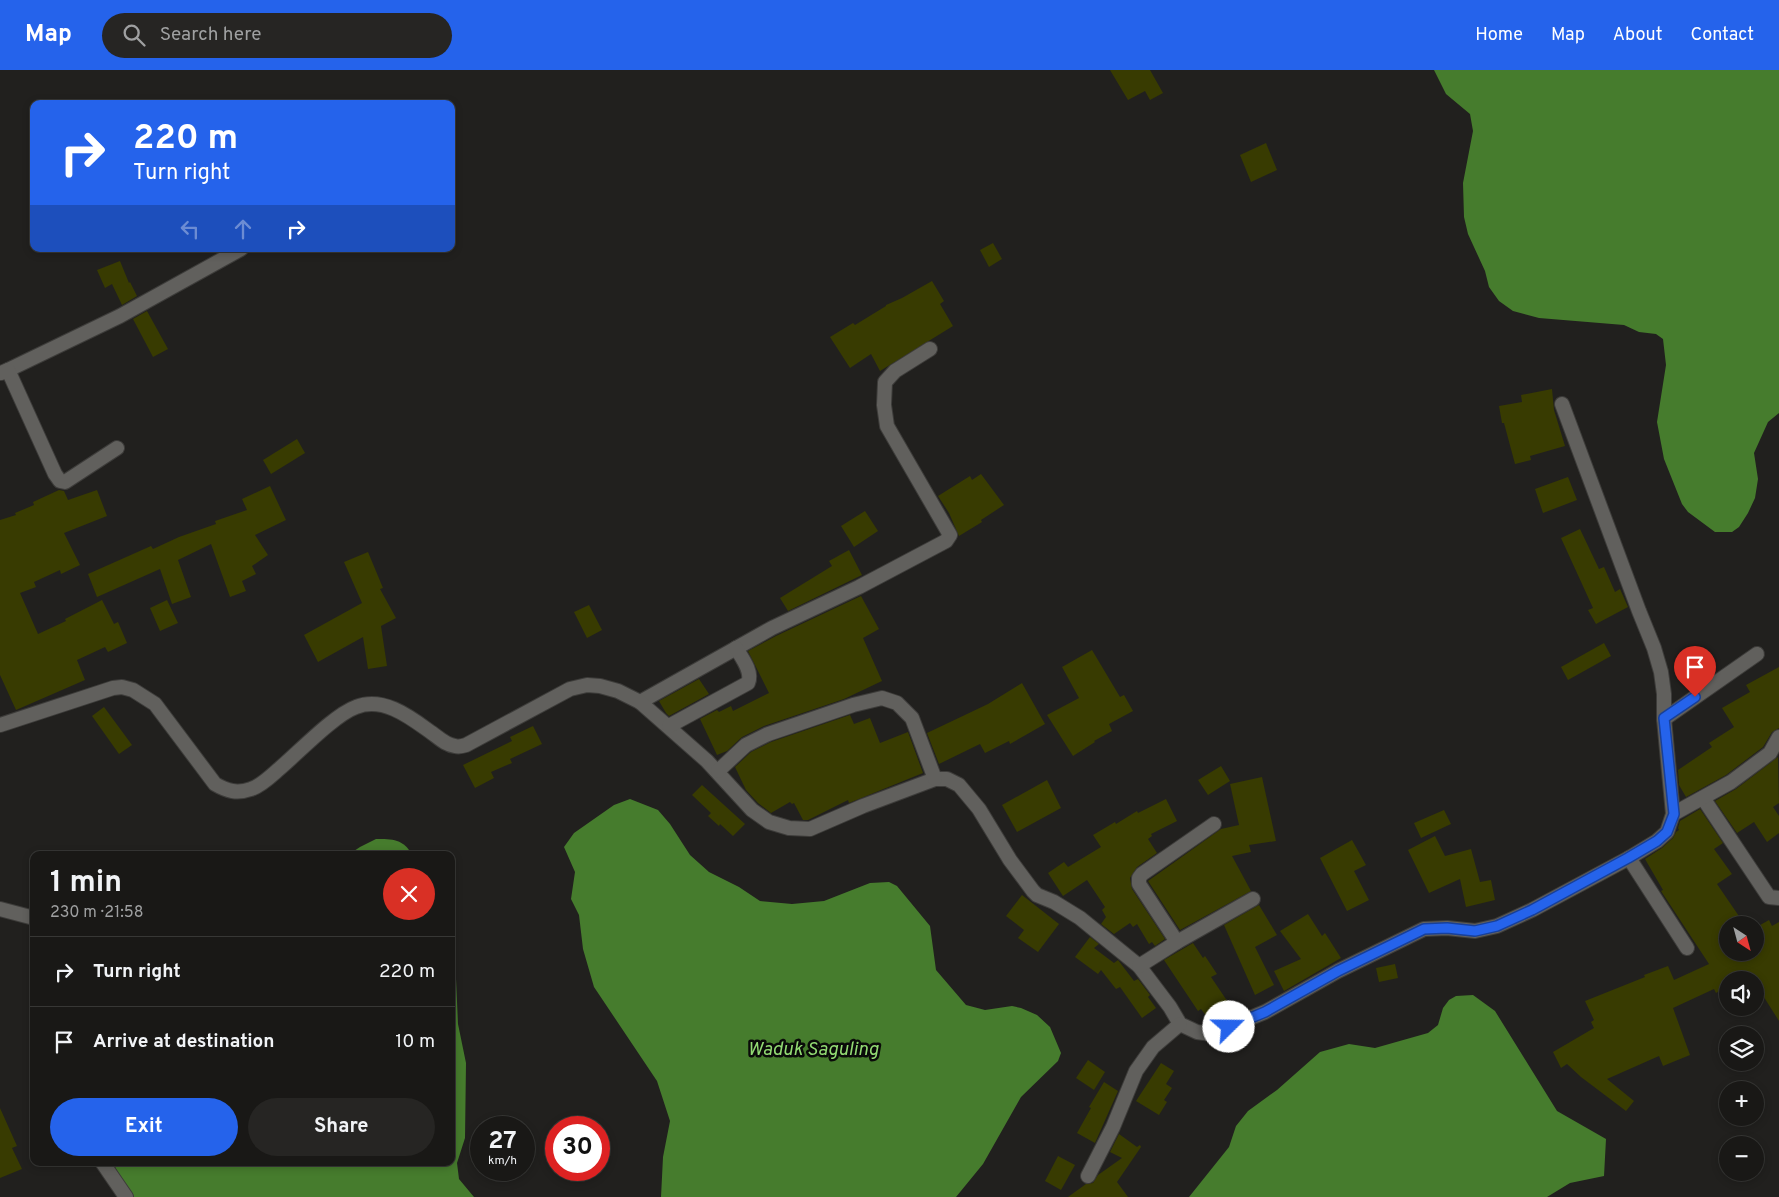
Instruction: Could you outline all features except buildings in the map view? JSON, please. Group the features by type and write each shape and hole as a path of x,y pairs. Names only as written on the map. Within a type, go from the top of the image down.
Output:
{"street":[{"path":"117,448 65,482 60,481 4,371 120,316 236,252"},
{"path":"640,702 772,628 859,587 946,541 950,535 887,426 884,405 885,382 895,371 930,349"},
{"path":"0,725 112,688 122,687 133,690 154,704 215,784 227,791 241,792 254,789 268,779 339,717 356,707 371,704 396,710 446,743 455,746 466,745 570,689 587,685 600,686 618,691 640,702 669,726 718,772 752,810 769,822 789,828 810,830 935,778 947,779 958,785 979,809 1010,860 1037,895 1054,902 1080,918 1139,966 1170,1007 1180,1024 1197,1032 1211,1034 1265,1012 1338,971 1424,929 1447,928 1475,931 1497,926 1532,910 1628,858 1657,841 1667,832 1674,814 1664,718 1664,694 1654,648 1562,404"},
{"path":"669,726 748,683 750,678 748,671 736,648"},
{"path":"1664,718 1757,654"},
{"path":"718,772 746,745 768,734 853,705 882,698 897,703 912,718 935,778"},
{"path":"1674,814 1731,782 1770,753 1777,745"},
{"path":"1703,798 1769,897 1779,898"},
{"path":"1177,942 1138,884 1139,878 1214,824"},
{"path":"1628,858 1686,948"},
{"path":"1139,966 1253,899"},
{"path":"0,909 30,917"},
{"path":"1088,1176 1113,1127 1136,1071 1153,1047 1180,1024"},
{"path":"105,1166 126,1197"}],"water":[{"path":"1434,70 1779,70 1779,413 1768,422 1754,453 1758,479 1755,498 1739,527 1732,532 1715,532 1688,512 1682,504 1664,459 1657,422 1666,365 1663,339 1656,334 1639,332 1624,325 1539,318 1513,311 1499,301 1489,287 1485,271 1468,234 1464,217 1463,183 1473,131 1470,114 1446,94"},
{"name":"Waduk Saguling","path":"630,799 658,810 670,824 690,855 709,872 739,887 760,901 792,904 824,901 870,883 889,882 897,886 930,926 936,970 966,1005 985,1010 1012,1006 1021,1008 1037,1015 1050,1027 1061,1053 1058,1061 1021,1097 983,1164 956,1197 661,1197 663,1157 670,1121 657,1081 594,987 583,949 579,915 571,899 575,872 564,847 574,833 614,805"},
{"path":"376,839 392,840 401,843 410,851 354,851"},
{"path":"455,956 458,1024 466,1063 465,1138 457,1163 459,1179 474,1197 130,1196 115,1166 455,1166"},
{"path":"1473,995 1495,1011 1557,1111 1606,1139 1604,1176 1570,1183 1547,1197 1189,1197 1229,1147 1236,1126 1248,1111 1277,1090 1320,1052 1349,1044 1375,1048 1428,1033 1438,1025 1443,1008 1449,1000 1456,996"}],"route":[{"path":"1229,1027 1265,1012 1338,971 1398,940 1424,929 1447,928 1475,931 1497,926 1532,910 1657,841 1667,832 1674,814 1664,718 1695,697"}]}
